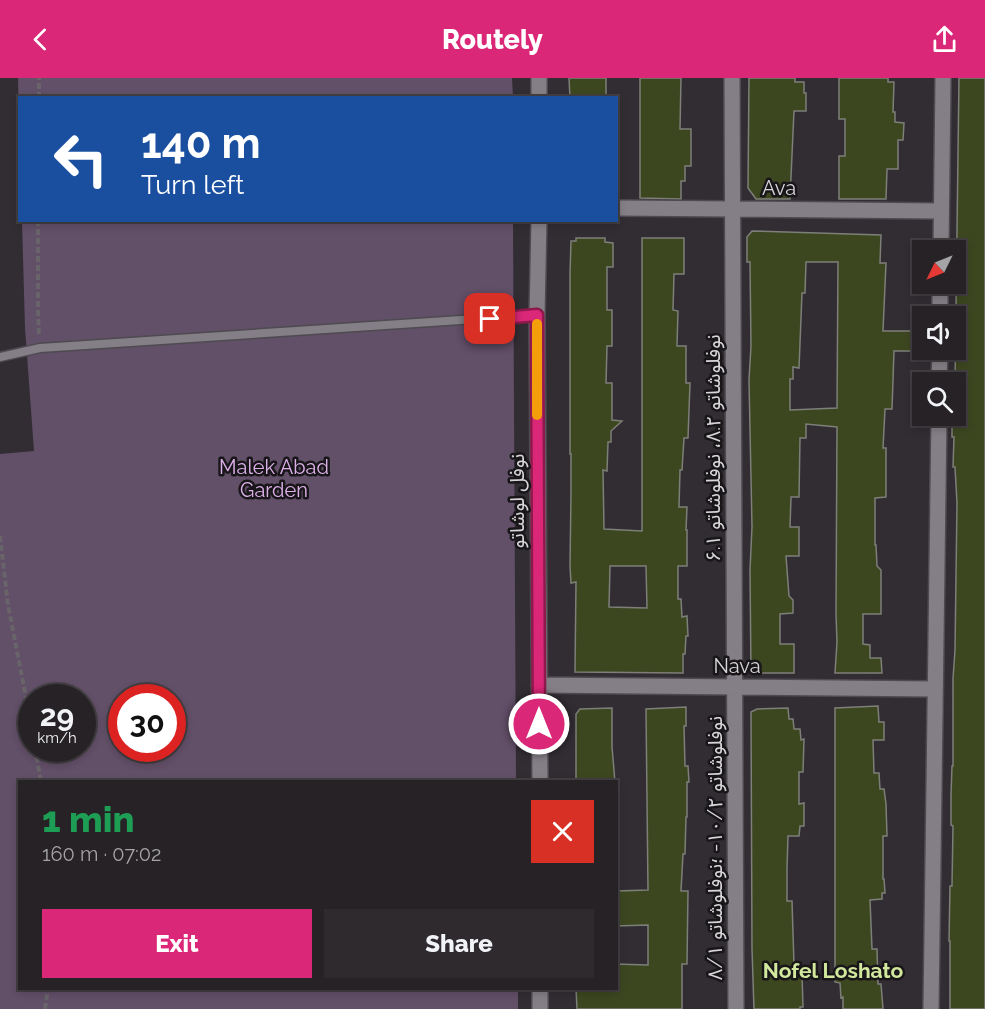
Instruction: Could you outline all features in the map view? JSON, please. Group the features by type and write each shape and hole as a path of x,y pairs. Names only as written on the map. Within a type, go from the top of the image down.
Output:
{"street":[{"path":"539,78 539,96"},
{"name":"نوفلوشاتو ۸.۲، نوفلوشاتو ۶.۱","path":"732,78 736,687"},
{"path":"941,240 943,78"},
{"name":"Ava","path":"618,208 941,211"},
{"name":"نوفل لوشاتو","path":"539,222 537,315 540,780"},
{"path":"931,1009 939,426"},
{"name":"Nava","path":"539,686 935,689"},
{"name":"نوفلوشاتو ۱۰/۲- ؛نوفلوشاتو ۸/۱","path":"736,687 736,1009"},
{"path":"540,990 540,1009"}],"lane":[{"path":"0,357 40,348 537,315"}],"path":[{"path":"39,78 39,96"},
{"path":"38,222 40,348"},
{"path":"0,536 8,605 23,684"},
{"path":"37,762 41,780"},
{"path":"45,1009 48,990"}],"green space":[{"path":"18,78 512,78 513,96 18,96"},
{"name":"Malek Abad Garden","path":"22,222 513,222 516,780 18,780 18,990 518,990 518,1009 0,1009 0,454 34,451 25,328"}],"building":[{"path":"569,78 606,78 606,96 570,96"},
{"path":"640,78 681,78 680,129 691,129 691,166 685,166 685,181 681,181 681,199 640,198"},
{"path":"749,78 795,78 795,82 804,82 806,111 794,111 790,199 756,199 748,188"},
{"path":"839,78 888,78 888,82 894,82 893,112 895,112 895,122 904,123 903,140 898,140 898,169 887,169 886,199 839,199 839,156 845,156 845,119 839,119"},
{"path":"959,78 985,78 985,1009 950,1009 949,941 953,826 951,825 951,795 957,503 952,426 966,426 966,372 955,372 955,360 966,360 966,306 956,306 956,294 966,294 966,240 957,240"},
{"path":"752,231 881,235 880,263 886,263 883,331 912,331 912,351 894,351 892,409 885,409 883,448 886,448 886,497 875,498 875,545 877,566 881,570 881,614 863,614 863,644 870,645 870,658 881,658 882,673 835,673 837,427 806,424 806,438 800,438 799,497 791,497 790,527 799,527 799,556 786,556 789,596 793,600 793,613 780,614 780,644 794,644 794,673 751,673 752,527 749,380 751,346 750,262 747,262 747,237","holes":["806,262 838,262 837,408 790,410 790,379 793,379 793,367 799,368 802,293 805,293"]},
{"path":"576,238 605,238 605,242 613,243 613,267 607,267 607,310 612,310 612,346 607,346 606,383 612,383 612,420 622,421 611,431 611,442 608,442 607,471 603,470 604,529 642,531 642,238 684,238 684,274 674,274 673,310 678,311 677,346 686,346 686,383 690,383 688,438 684,438 679,507 687,507 687,566 678,566 678,599 681,599 682,617 687,616 688,636 686,636 685,654 683,654 683,673 575,672 576,582 571,583 570,566 570,274 571,241 576,241","holes":["610,566 646,566 647,608 609,607"]},
{"path":"878,706 879,722 884,722 884,740 873,740 874,773 879,773 880,789 884,789 886,804 887,836 883,836 885,893 882,893 882,899 870,900 872,949 877,949 878,984 881,984 883,1009 843,1009 840,983 835,982 835,708"},
{"path":"686,707 685,766 688,766 689,782 687,782 685,854 683,854 681,891 688,891 687,964 682,964 682,1009 577,1009 576,990 618,990 618,964 648,965 648,925 618,926 618,891 648,890 646,709"},
{"path":"612,708 615,780 576,780 576,714 580,709"},
{"path":"788,708 789,719 793,719 794,729 800,729 801,740 804,739 803,772 799,772 799,804 804,803 804,826 800,826 799,836 788,836 787,869 787,901 792,901 794,965 798,965 798,973 802,974 803,1007 800,1009 754,1009 751,712 757,709"}],"slow traffic":[{"path":"537,324 537,415"}],"district":[{"name":"Nofel Loshato","path":"833,970"}],"route":[{"path":"490,319 537,315 539,724"}]}
